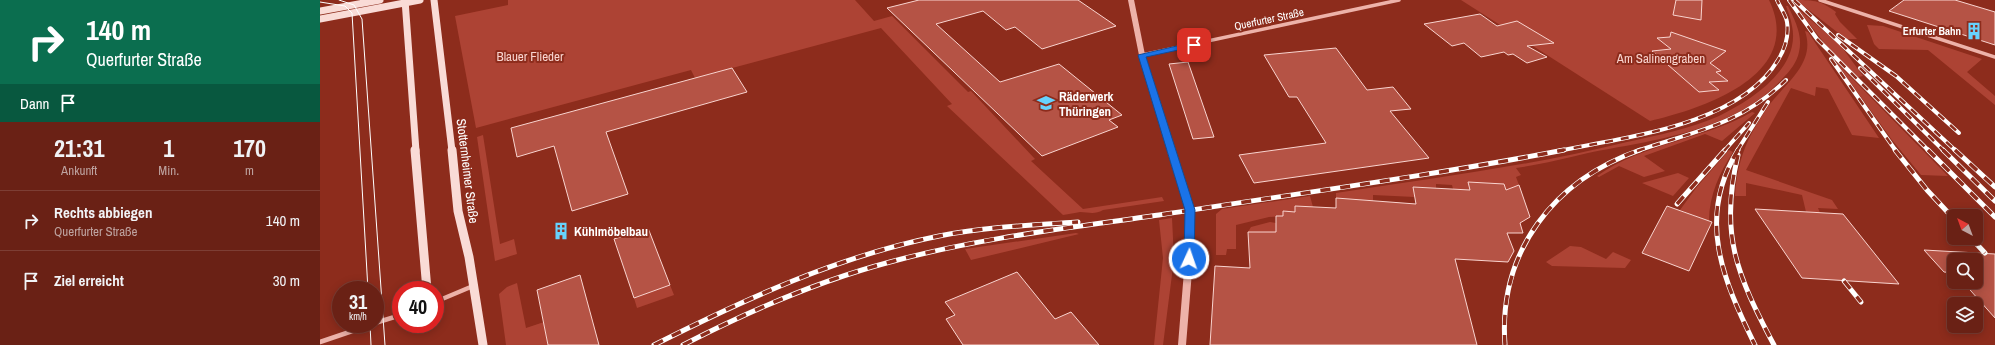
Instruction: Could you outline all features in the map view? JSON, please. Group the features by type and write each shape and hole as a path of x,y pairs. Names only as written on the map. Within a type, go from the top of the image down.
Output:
{"main road":[{"path":"320,11 380,0"},
{"path":"320,19 406,1 420,0"},
{"name":"Stotternheimer Straße","path":"434,0 447,100 458,211 474,286 483,345"},
{"path":"406,1 408,59 426,281"}],"street":[{"path":"1131,0 1142,55 1190,210 1189,259 1182,345"},
{"name":"Querfurter Straße","path":"1142,55 1399,0"},
{"path":"1820,0 1995,57"},
{"path":"444,298 474,286"},
{"path":"320,342 347,333"}],"green space":[{"name":"Blauer Flieder","path":"508,0 855,0 874,21 892,16 968,92 971,91 1035,159 1031,161 1083,209 1162,197 1164,201 1103,210 1094,213 1080,212 1063,215 947,106 952,104 881,28 695,78 691,70 476,128 455,16 508,5"},
{"name":"Am Salinengraben","path":"1461,0 1769,0 1776,26 1773,49 1762,68 1744,84 1721,97 1697,107 1650,121"},
{"path":"1796,0 1818,2 1831,8 1836,12 1835,14 1840,22 1857,39 1846,39"},
{"path":"1786,6 1788,6 1796,23 1800,40 1798,56 1795,63 1786,75 1764,96 1742,110 1718,122 1666,138 1516,168 1521,175 1516,177 1522,193 1453,189 1452,185 1436,184 1436,188 1413,187 1415,197 1373,195 1373,201 1336,198 1336,193 1482,171 1555,158 1674,131 1708,121 1732,109 1759,92 1782,69 1789,56 1793,41 1792,23"},
{"path":"1797,8 1841,46 1863,76 1858,77 1828,48"},
{"path":"1867,25 1883,26 1982,59 1967,72 1995,96 1995,105 1928,50 1879,49 1874,44"},
{"path":"1805,31 1808,32 1879,138 1852,135 1828,89 1816,87 1815,96 1791,88 1746,170 1832,200 1838,209 1818,208 1820,213 1806,212 1802,195 1746,183 1746,196 1735,196 1740,162 1750,137 1768,106 1794,76 1804,60 1807,51"},
{"path":"1837,64 1948,176 1921,175 1892,140"},
{"path":"1752,112 1755,113 1722,141 1705,134 1644,156 1665,171 1644,177 1619,166 1599,177 1597,176 1634,156 1714,129"},
{"path":"483,135 500,244 514,239 517,254 495,261 477,137"},
{"path":"1729,150 1733,152 1716,184 1709,211 1709,221 1680,210 1696,188"},
{"path":"1678,173 1689,178 1673,196 1642,183"},
{"path":"1310,196 1313,207 1295,206 1295,212 1283,211 1283,216 1269,217 1236,225 1236,249 1227,249 1226,255 1216,255 1216,214 1222,209"},
{"path":"1172,218 1174,259 1163,345 1154,345 1163,258 1159,220"},
{"path":"1270,222 1276,223 1283,245 1260,232 1248,232 1251,227"},
{"path":"1076,233 1079,234 971,260 965,249"},
{"path":"1570,246 1581,247 1606,259 1613,252 1631,260 1625,268 1552,266 1546,262"},
{"path":"517,283 526,328 544,322 548,345 506,345 499,294 507,287"},
{"path":"670,285 674,295 637,308 634,298"}],"building":[{"path":"919,0 1078,0 1116,26 1042,49 1015,27 1006,30 983,11 936,24 1000,82 1059,64 1122,115 1109,120 1118,127 1042,156 887,8"},
{"path":"1676,0 1702,0 1701,20 1673,15"},
{"name":"Erfurter Bahn","path":"1904,0 1955,0 1995,12 1995,45 1889,11"},
{"path":"1480,14 1497,26 1517,21 1554,43 1527,46 1547,57 1527,63 1513,54 1508,55 1504,52 1481,57 1464,43 1452,46 1424,24"},
{"path":"1671,32 1726,51 1710,63 1721,71 1716,72 1728,81 1709,82 1719,90 1699,92 1652,51 1671,49 1657,38 1670,37"},
{"path":"1336,48 1367,90 1393,87 1411,109 1390,111 1429,158 1254,183 1239,155 1326,143 1297,97 1289,97 1264,55"},
{"path":"1188,62 1214,137 1193,139 1169,64"},
{"path":"732,68 747,92 606,132 628,194 572,211 554,146 517,157 511,128"},
{"path":"1468,182 1504,184 1506,190 1519,185 1530,217 1520,223 1523,233 1507,233 1514,251 1508,262 1455,259 1477,345 1210,345 1215,266 1250,268 1248,232 1276,232 1276,216 1283,216 1283,211 1295,212 1295,206 1336,208 1336,198 1416,204 1413,187 1470,190"},
{"path":"1667,206 1712,222 1689,271 1642,253"},
{"path":"1755,209 1843,214 1899,284 1802,278"},
{"path":"648,228 670,285 634,298 614,239"},
{"path":"1924,250 1977,253 1947,253 1947,272 1944,272"},
{"path":"1983,253 1995,254 1995,318 1983,304 1983,297 1976,297 1969,289 1983,289"},
{"path":"1017,272 1055,319 1071,312 1099,345 963,345 946,319 955,315 945,302"},
{"path":"580,275 599,345 548,345 537,290"}],"tram line":[{"path":"339,0 354,5 362,19 385,345"},
{"path":"320,2 345,6 352,13 367,281"},
{"path":"370,333 371,345"}],"railway":[{"path":"1558,151 1616,140 1679,125 1709,114 1737,100 1760,82 1778,60 1783,51 1787,37 1787,22 1777,0"},
{"path":"1789,0 1817,39 1995,217"},
{"path":"1794,0 1956,151"},
{"path":"1838,35 1896,76 1959,133"},
{"path":"1831,59 1896,151"},
{"path":"1860,68 1944,151"},
{"path":"1639,150 1698,132 1734,117 1769,95 1786,80"},
{"path":"1737,151 1768,102"},
{"path":"1724,151 1749,123"},
{"path":"683,345 733,320 784,298 837,278 890,262 956,246 1024,234 1362,184 1564,150"},
{"path":"1505,345 1505,311 1511,279 1522,250 1538,224 1558,200 1582,180 1609,163 1639,150"},
{"path":"1677,204 1725,150"},
{"path":"1738,150 1725,175 1718,200 1716,224 1724,273 1743,321 1755,345"},
{"path":"1895,150 1927,190 1947,211"},
{"path":"1943,150 1995,201"},
{"path":"1955,150 1995,187"},
{"path":"1738,155 1730,208 1731,231 1735,253 1741,275 1750,297 1774,345"},
{"path":"654,345 723,311 793,281 865,255 939,236 974,230 1078,222"},
{"path":"1978,245 1985,253"},
{"path":"1844,281 1861,302"}],"place":[{"name":"Erfurter Bahn","path":"1974,31"},
{"name":"Räderwerk Thüringen","path":"1046,103"},
{"name":"Kühlmöbelbau","path":"561,231"}],"route":[{"path":"1189,259 1191,232 1190,210 1142,55 1194,45"}]}
